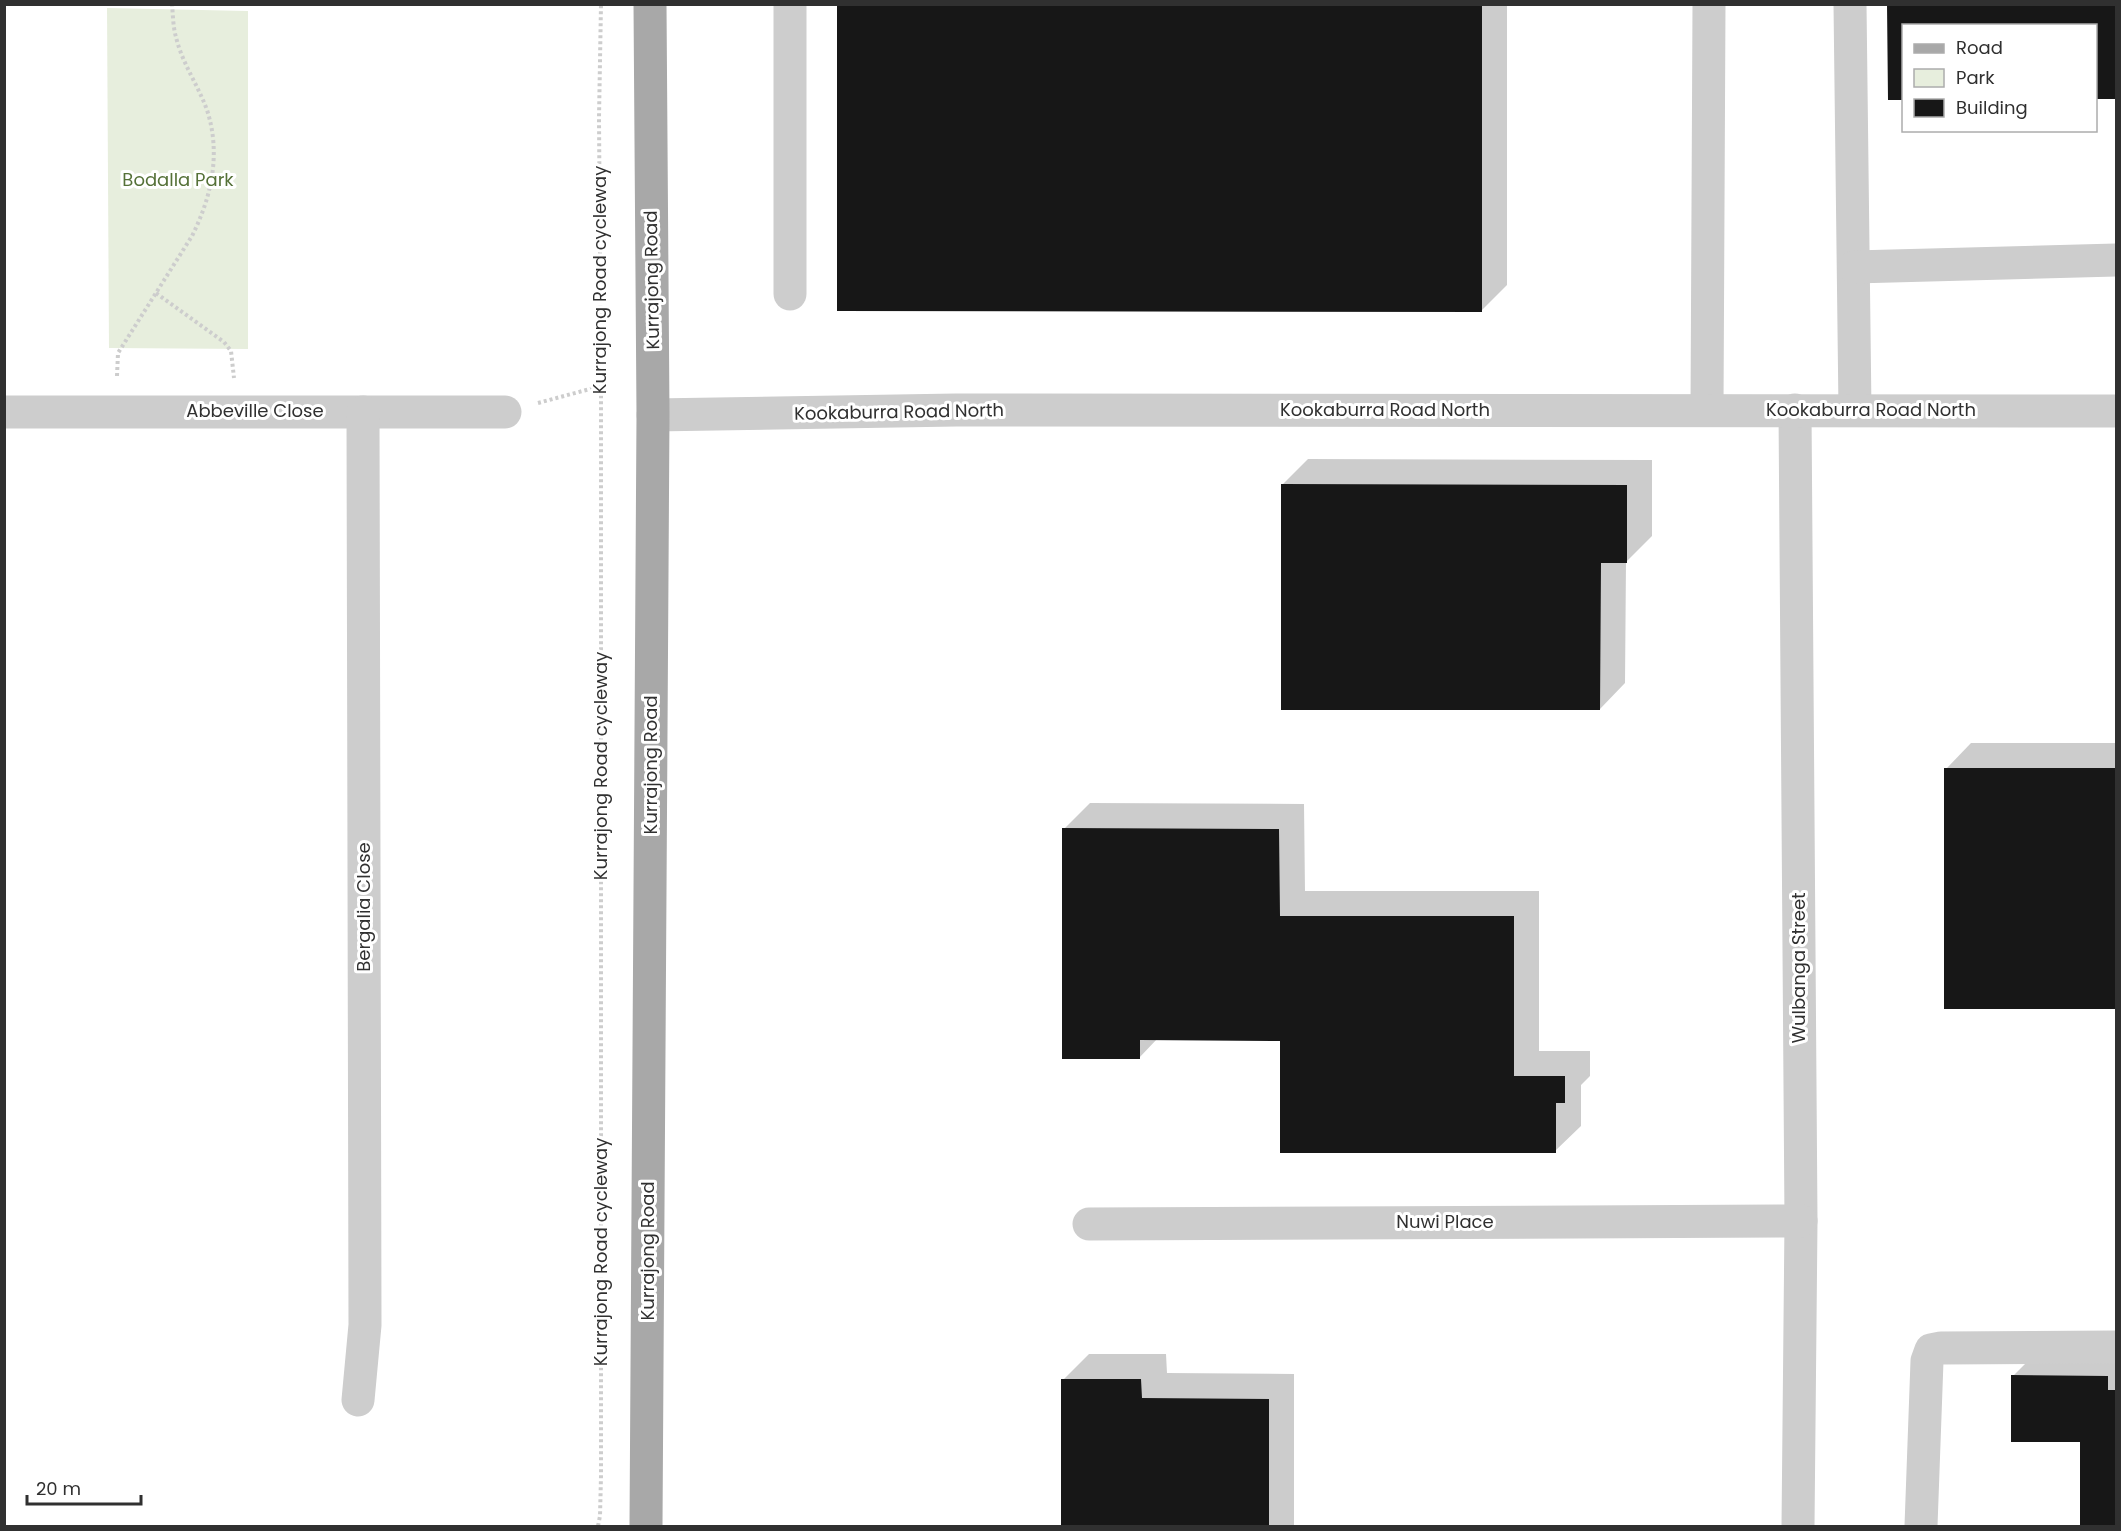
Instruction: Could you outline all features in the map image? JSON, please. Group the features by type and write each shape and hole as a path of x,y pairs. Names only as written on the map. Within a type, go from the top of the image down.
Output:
{"main road":[{"name":"Kurrajong Road","path":"646,1527 653,415 650,4"}],"street":[{"path":"790,4 790,294"},
{"path":"1707,410 1709,4"},
{"path":"1850,4 1856,410"},
{"path":"1854,267 2116,260"},
{"name":"Kookaburra Road North","path":"653,415 956,410 2116,411"},
{"name":"Wulbanga Street","path":"1795,410 1801,1221 1798,1527"},
{"name":"Abbeville Close","path":"4,411 505,412"},
{"name":"Bergalia Close","path":"358,1401 365,1314 363,412"},
{"name":"Nuwi Place","path":"1089,1224 1801,1221"},
{"path":"1921,1527 1927,1361 1931,1350 1941,1348 2116,1347"}],"path":[{"path":"117,411 118,353 192,236 201,218 213,173 213,132 206,109 176,37 172,4"},
{"name":"Kurrajong Road cycleway","path":"598,1527 601,1476 599,118 601,4"},
{"path":"156,293 224,342 231,351 234,361 236,411"},
{"path":"505,412 601,386"}],"green space":[{"name":"Bodalla Park","path":"107,8 248,11 248,349 109,348"}],"building":[{"path":"837,4 1482,4 1482,312 837,311"},
{"path":"1887,4 2116,4 2116,99 2097,99 2097,24 1902,24 1902,100 1888,100"},
{"path":"1281,484 1627,485 1627,563 1601,563 1600,710 1281,710"},
{"path":"1944,768 2116,768 2116,1009 1944,1009"},
{"path":"1062,828 1279,829 1280,916 1514,916 1514,1076 1565,1076 1565,1103 1556,1103 1556,1153 1280,1153 1280,1041 1140,1040 1140,1059 1062,1059"},
{"path":"2011,1375 2108,1376 2108,1390 2116,1390 2116,1526 2080,1526 2080,1442 2011,1442"},
{"path":"1061,1379 1141,1379 1142,1398 1269,1399 1269,1526 1061,1526"}]}
